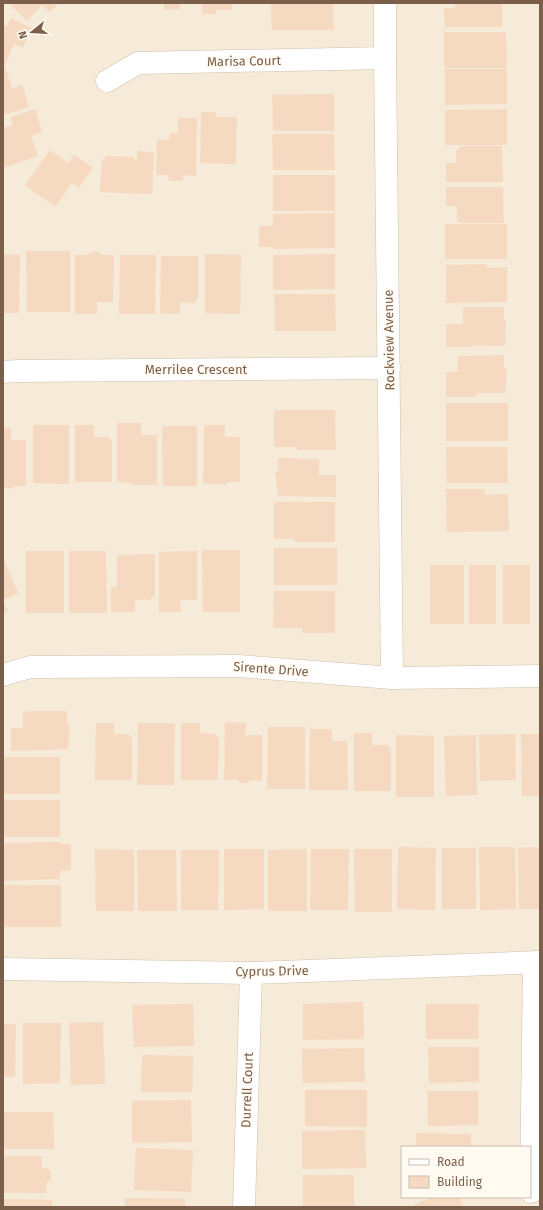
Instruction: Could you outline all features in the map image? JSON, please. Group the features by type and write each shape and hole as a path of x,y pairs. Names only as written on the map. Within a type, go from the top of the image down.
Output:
{"street":[{"name":"Rockview Avenue","path":"386,3 385,58 392,678"},
{"name":"Marisa Court","path":"107,81 138,63 385,58"},
{"name":"Merrilee Crescent","path":"3,372 18,370 389,368"},
{"name":"Sirente Drive","path":"3,675 30,667 238,666 392,678 540,676"},
{"name":"Cyprus Drive","path":"3,969 251,973 537,962"},
{"path":"531,1192 537,962"},
{"name":"Durrell Court","path":"244,1207 251,973"}],"shaded area":[{"path":"3,3 540,3 540,1207 3,1207"}],"building":[{"path":"9,3 59,3 50,12 42,5 27,21"},
{"path":"163,3 180,3 180,9 164,10"},
{"path":"202,3 232,3 232,10 216,10 216,14 202,14"},
{"path":"271,3 333,3 334,30 272,30"},
{"path":"455,3 502,3 502,27 445,27 444,8 455,8"},
{"path":"11,18 32,28 23,48 14,44 5,65 3,64 3,25 7,26"},
{"path":"444,32 506,32 507,68 444,68"},
{"path":"5,67 12,88 22,85 29,107 5,115 3,108 3,68"},
{"path":"445,69 507,69 507,104 445,105"},
{"path":"334,94 334,131 273,131 272,95"},
{"path":"35,109 42,132 31,136 38,156 3,168 3,128 13,125 10,117"},
{"path":"507,109 507,145 445,145 445,110"},
{"path":"201,112 216,112 216,117 237,117 236,164 200,163"},
{"path":"178,118 197,118 196,176 183,175 183,181 168,181 169,175 156,175 157,139 169,140 170,133 178,133"},
{"path":"272,134 334,134 335,170 273,170"},
{"path":"461,146 502,146 503,182 446,182 446,163 456,163 456,151"},
{"path":"50,150 68,163 74,155 93,168 79,188 72,183 55,207 25,185"},
{"path":"137,151 154,152 152,194 100,192 102,159 105,159 105,156 134,157 134,161 137,161"},
{"path":"273,175 335,175 335,211 273,211"},
{"path":"446,187 503,187 504,223 461,223 457,220 457,206 446,206"},
{"path":"335,213 335,248 273,249 273,247 259,247 259,226 273,226 273,214"},
{"path":"445,224 507,224 507,259 445,259"},
{"path":"26,251 70,251 70,312 27,312"},
{"path":"92,252 99,252 102,255 114,255 113,302 97,302 97,314 75,314 75,255 88,255"},
{"path":"3,254 20,255 19,313 3,313"},
{"path":"205,254 241,255 240,314 205,313"},
{"path":"335,254 335,289 273,290 273,255"},
{"path":"120,255 156,255 155,314 119,314"},
{"path":"161,256 198,256 198,298 194,303 180,302 180,314 160,313"},
{"path":"487,264 486,268 507,267 507,302 446,303 446,265"},
{"path":"274,294 335,294 336,331 275,331"},
{"path":"463,307 504,307 504,320 506,321 505,346 472,345 473,347 446,347 446,324 463,324"},
{"path":"504,355 504,368 507,370 505,393 476,393 475,397 446,397 446,372 458,372 458,356"},
{"path":"446,403 508,403 508,441 446,441"},
{"path":"274,410 335,410 336,450 297,450 297,447 274,447"},
{"path":"117,423 141,423 141,435 157,435 157,485 133,485 130,483 117,482"},
{"path":"33,425 69,425 69,484 33,483"},
{"path":"75,425 94,425 94,437 108,437 112,441 112,482 75,482"},
{"path":"204,425 225,425 225,437 240,437 240,482 228,482 226,485 203,483"},
{"path":"162,426 197,426 197,486 163,486"},
{"path":"3,428 11,428 11,440 26,440 26,486 15,486 12,489 3,487"},
{"path":"446,447 507,447 508,483 447,483"},
{"path":"278,458 319,459 319,475 336,475 336,497 278,496 275,473 278,470"},
{"path":"446,489 485,489 485,495 508,494 509,531 447,532"},
{"path":"274,502 335,502 335,542 295,542 294,539 274,539"},
{"path":"274,548 337,548 337,585 274,585"},
{"path":"202,550 240,550 240,612 203,612"},
{"path":"26,551 64,551 64,613 26,613"},
{"path":"69,551 106,551 107,613 69,613"},
{"path":"197,551 197,600 180,600 181,612 159,612 159,552"},
{"path":"155,554 155,595 150,600 135,600 135,612 111,612 111,587 117,587 117,555"},
{"path":"3,558 18,593 3,600"},
{"path":"430,565 464,565 464,624 430,624"},
{"path":"469,565 496,565 496,624 469,624"},
{"path":"503,565 530,565 530,624 503,624"},
{"path":"274,591 335,591 335,633 302,633 302,628 273,628"},
{"path":"3,600 8,611 3,613"},
{"path":"67,711 67,722 70,726 68,749 11,751 11,728 23,728 23,712"},
{"path":"225,722 246,723 245,735 262,735 262,781 251,780 247,783 240,783 237,780 224,780"},
{"path":"96,723 114,723 114,734 128,734 132,739 132,780 95,780"},
{"path":"138,723 175,723 174,785 137,785"},
{"path":"181,723 200,723 200,733 214,734 219,738 218,780 181,780"},
{"path":"268,727 305,727 305,789 267,789"},
{"path":"310,729 332,729 332,741 347,741 348,790 309,790"},
{"path":"354,733 372,733 372,745 386,745 391,748 391,791 354,791"},
{"path":"515,734 516,780 480,781 479,735"},
{"path":"521,734 540,734 540,796 522,796"},
{"path":"396,735 434,736 434,797 396,797"},
{"path":"476,735 477,795 446,796 444,736"},
{"path":"3,757 60,757 60,794 3,794"},
{"path":"3,800 60,800 60,837 3,837"},
{"path":"59,842 60,844 71,844 71,870 60,871 60,879 3,881 3,843"},
{"path":"398,847 436,848 435,910 397,909"},
{"path":"479,847 515,847 516,909 480,910"},
{"path":"540,847 540,909 519,909 518,848"},
{"path":"442,848 476,848 476,909 442,909"},
{"path":"95,849 134,850 134,911 96,911"},
{"path":"224,849 264,849 264,909 224,910"},
{"path":"307,849 307,911 268,911 268,850"},
{"path":"311,849 349,849 348,910 310,910"},
{"path":"354,849 392,849 392,912 355,912"},
{"path":"137,850 176,850 177,911 138,911"},
{"path":"181,850 219,850 218,910 181,910"},
{"path":"3,885 61,885 61,927 3,927"},
{"path":"363,1002 364,1039 303,1040 303,1004"},
{"path":"193,1004 194,1046 134,1047 132,1005"},
{"path":"426,1004 479,1004 478,1039 426,1039"},
{"path":"103,1022 105,1084 71,1085 69,1023"},
{"path":"23,1023 61,1023 60,1083 23,1084"},
{"path":"3,1024 16,1024 15,1077 3,1077"},
{"path":"428,1047 479,1047 479,1082 429,1083"},
{"path":"364,1048 365,1082 303,1083 302,1049"},
{"path":"142,1055 193,1056 192,1092 141,1092"},
{"path":"305,1090 367,1090 367,1127 305,1126"},
{"path":"427,1091 478,1091 478,1125 428,1126"},
{"path":"191,1100 192,1142 132,1143 132,1101"},
{"path":"3,1112 53,1112 54,1149 3,1149"},
{"path":"365,1130 366,1168 302,1169 302,1131"},
{"path":"416,1133 471,1134 471,1146 416,1146"},
{"path":"136,1148 193,1150 191,1192 134,1190"},
{"path":"3,1156 42,1156 42,1168 47,1168 51,1172 51,1179 46,1184 47,1193 3,1193"},
{"path":"303,1175 354,1175 354,1207 303,1207"},
{"path":"125,1198 185,1199 185,1207 125,1207"},
{"path":"431,1198 459,1198 463,1207 409,1207"},
{"path":"3,1199 52,1200 52,1207 3,1207"}]}
